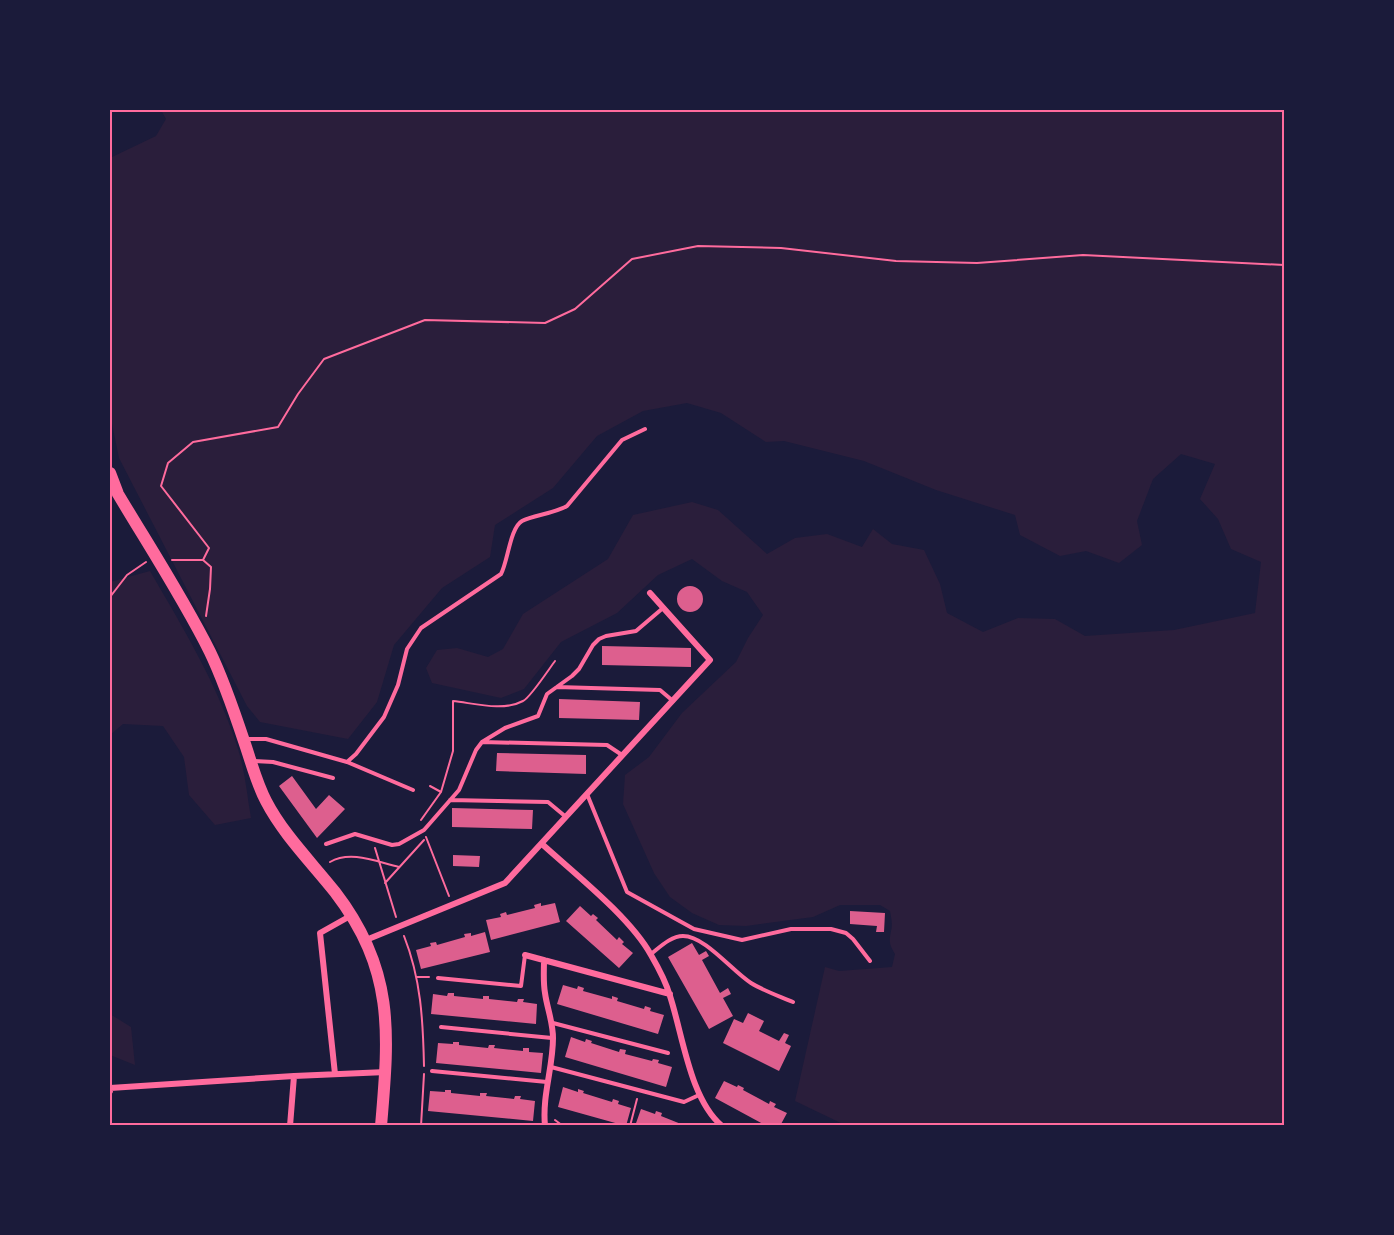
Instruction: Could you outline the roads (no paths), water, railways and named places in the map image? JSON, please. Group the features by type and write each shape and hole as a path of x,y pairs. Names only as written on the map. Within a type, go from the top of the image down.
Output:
{"main road":[{"path":"110,473 118,494 210,652 267,802 284,828 352,915 366,940 377,967 387,1032 381,1125"}],"street":[{"path":"366,940 505,883 710,660 650,593"},
{"path":"542,844 616,912 651,954 670,994 699,1095 711,1116 722,1125"},
{"path":"335,1074 320,933 352,915"},
{"path":"525,955 670,994"},
{"path":"544,960 545,993 553,1023 551,1067 543,1111 545,1125"},
{"path":"110,1091 110,1088 386,1072"},
{"path":"290,1125 294,1076"}],"lane":[{"path":"347,762 356,754 384,717 398,685 407,649 421,628 501,574 515,528 522,521 556,512 567,506 622,440 645,429"},
{"path":"326,844 355,834 392,845 399,844 424,830 459,790 476,750 482,742 505,728 538,716 547,694 579,669 599,639 636,631 663,608"},
{"path":"556,687 660,690 672,701"},
{"path":"243,739 266,739 347,762 413,790"},
{"path":"482,742 607,745 623,755"},
{"path":"250,760 273,762 333,778"},
{"path":"587,794 627,892 694,929 742,940 791,929 831,929 846,933 870,961"},
{"path":"450,800 548,802 566,817"},
{"path":"651,954 673,939 684,936 698,940 749,982 793,1002"},
{"path":"438,978 521,986 525,955"},
{"path":"553,1023 668,1053"},
{"path":"441,1028 553,1038"},
{"path":"551,1067 684,1102 699,1095"},
{"path":"432,1071 547,1082"}]}
